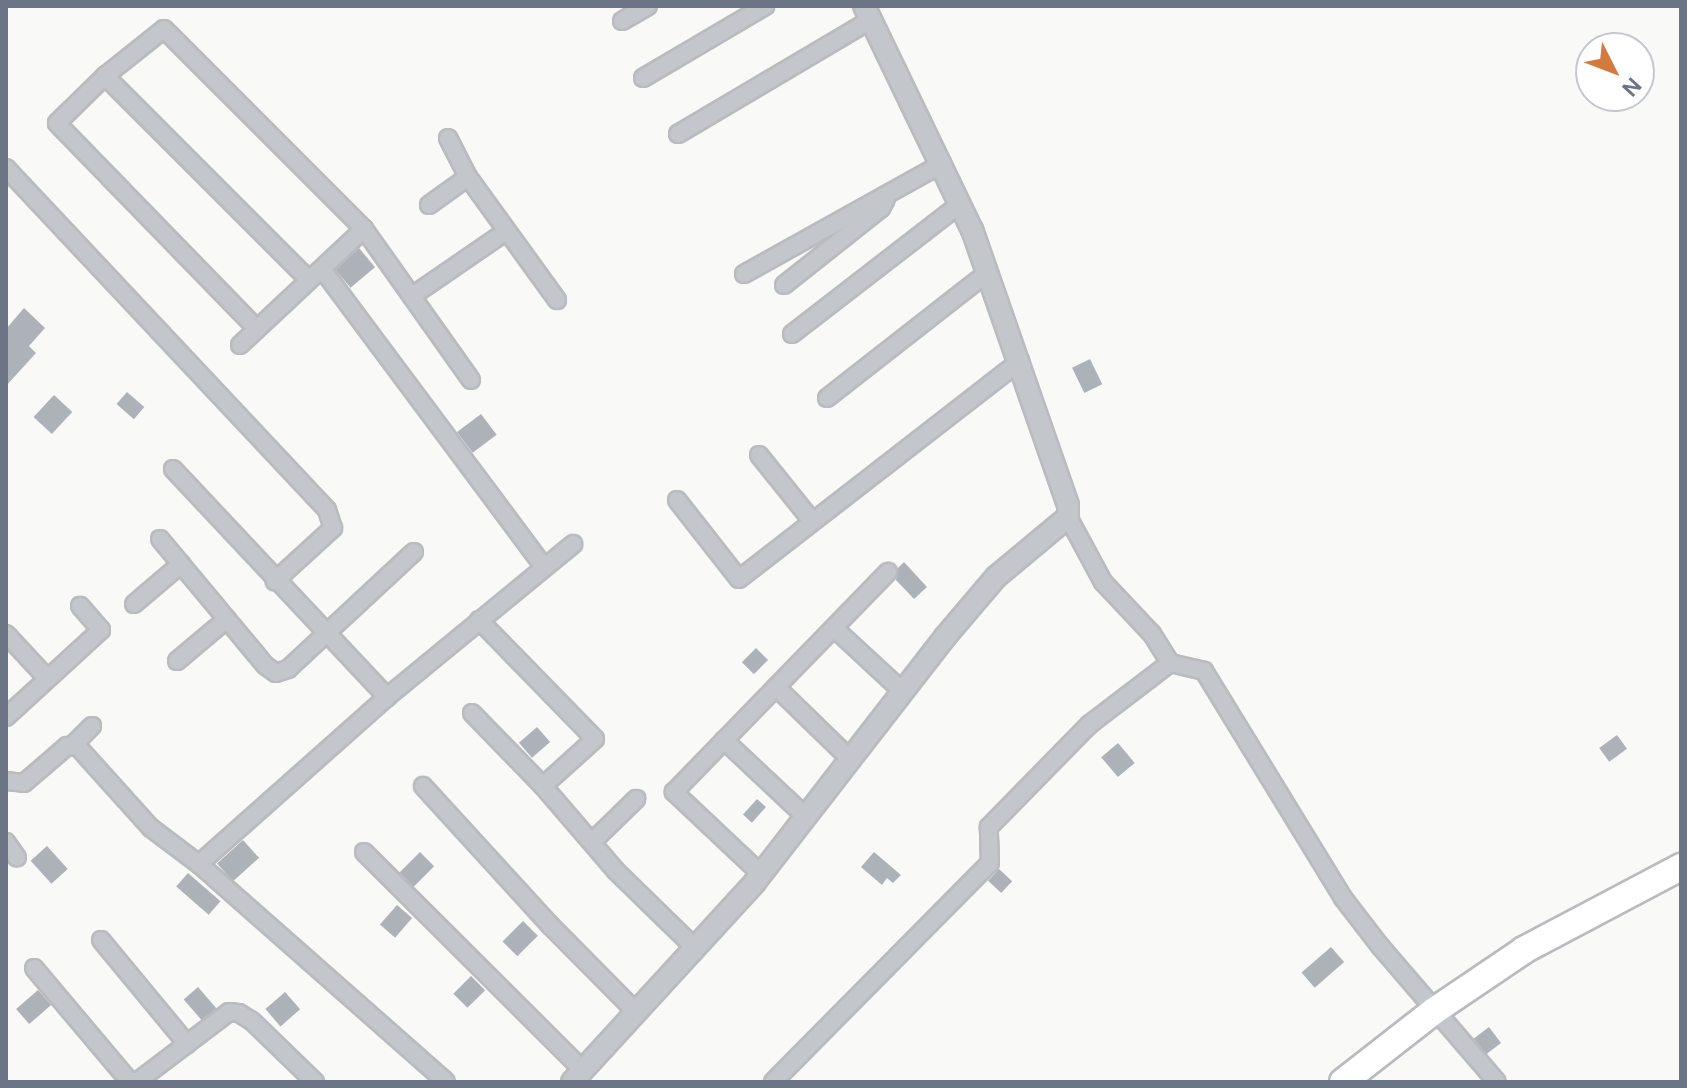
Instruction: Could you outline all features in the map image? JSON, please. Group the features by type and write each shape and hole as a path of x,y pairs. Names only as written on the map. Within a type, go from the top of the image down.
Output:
{"main road":[{"path":"1343,1082 1434,1011 1524,950 1681,867"}],"street":[{"path":"622,21 648,6"},
{"path":"643,78 765,6"},
{"path":"678,134 868,13 960,204 1020,361 1068,505 1068,517 1103,582 1152,634 1170,663 1204,671 1343,898 1434,1011 1497,1082"},
{"path":"257,329 57,123 105,76 164,29 364,229 471,380"},
{"path":"105,76 316,274 543,566"},
{"path":"448,138 468,177 491,204 505,232 557,300"},
{"path":"744,274 942,164"},
{"path":"6,168 327,510 333,528 275,581"},
{"path":"429,205 468,177"},
{"path":"784,285 881,208 889,193"},
{"path":"792,334 960,204"},
{"path":"240,345 364,229"},
{"path":"412,296 505,232"},
{"path":"827,398 987,273"},
{"path":"677,500 739,579 1020,361"},
{"path":"759,455 812,521"},
{"path":"173,469 387,697"},
{"path":"364,852 577,1076 761,874 902,691 996,577 1068,517"},
{"path":"160,539 276,673 288,669 414,552"},
{"path":"199,864 387,697 573,544"},
{"path":"134,604 181,564"},
{"path":"761,874 675,794 888,572"},
{"path":"6,717 46,677 101,630 80,606"},
{"path":"177,661 227,619"},
{"path":"479,620 595,739 543,786"},
{"path":"834,628 902,691"},
{"path":"6,634 46,677"},
{"path":"773,1082 990,863 989,827 1090,724 1170,663"},
{"path":"776,687 850,759"},
{"path":"472,713 543,786 616,871 695,948"},
{"path":"6,781 24,783 92,726"},
{"path":"724,740 806,817"},
{"path":"73,745 151,828 199,864 446,1082"},
{"path":"423,786 549,924 636,1012"},
{"path":"592,842 636,799"},
{"path":"6,842 17,858"},
{"path":"101,940 187,1044"},
{"path":"34,968 129,1081 138,1081 229,1012 239,1013 315,1082"}],"building":[{"path":"359,248 375,267 351,288 334,269"},
{"path":"24,308 45,328 29,346 36,353 6,386 6,329"},
{"path":"1090,359 1102,384 1084,393 1072,368"},
{"path":"127,392 144,407 134,419 117,404"},
{"path":"54,395 72,412 52,434 34,417"},
{"path":"481,414 497,435 473,453 457,432"},
{"path":"904,562 927,587 914,599 896,580 898,568"},
{"path":"756,648 768,660 754,674 742,662"},
{"path":"537,727 550,742 532,758 519,743"},
{"path":"1617,735 1627,749 1609,762 1599,748"},
{"path":"1118,743 1135,763 1118,777 1101,757"},
{"path":"757,799 766,807 752,823 743,815"},
{"path":"243,840 259,858 233,881 217,863"},
{"path":"47,846 68,869 51,884 31,861"},
{"path":"420,852 434,866 414,887 399,873"},
{"path":"874,852 901,875 893,883 887,878 882,885 861,867"},
{"path":"999,869 1012,881 1001,893 988,881"},
{"path":"188,873 220,901 209,915 176,887"},
{"path":"397,905 412,918 395,938 380,925"},
{"path":"523,921 538,936 517,956 502,942"},
{"path":"1331,947 1344,962 1315,988 1302,973"},
{"path":"471,976 485,990 467,1008 453,994"},
{"path":"198,987 216,1008 202,1021 184,999"},
{"path":"38,990 51,1005 29,1024 16,1009"},
{"path":"285,992 300,1009 280,1026 265,1009"},
{"path":"1489,1027 1501,1043 1486,1054 1474,1038"}]}
